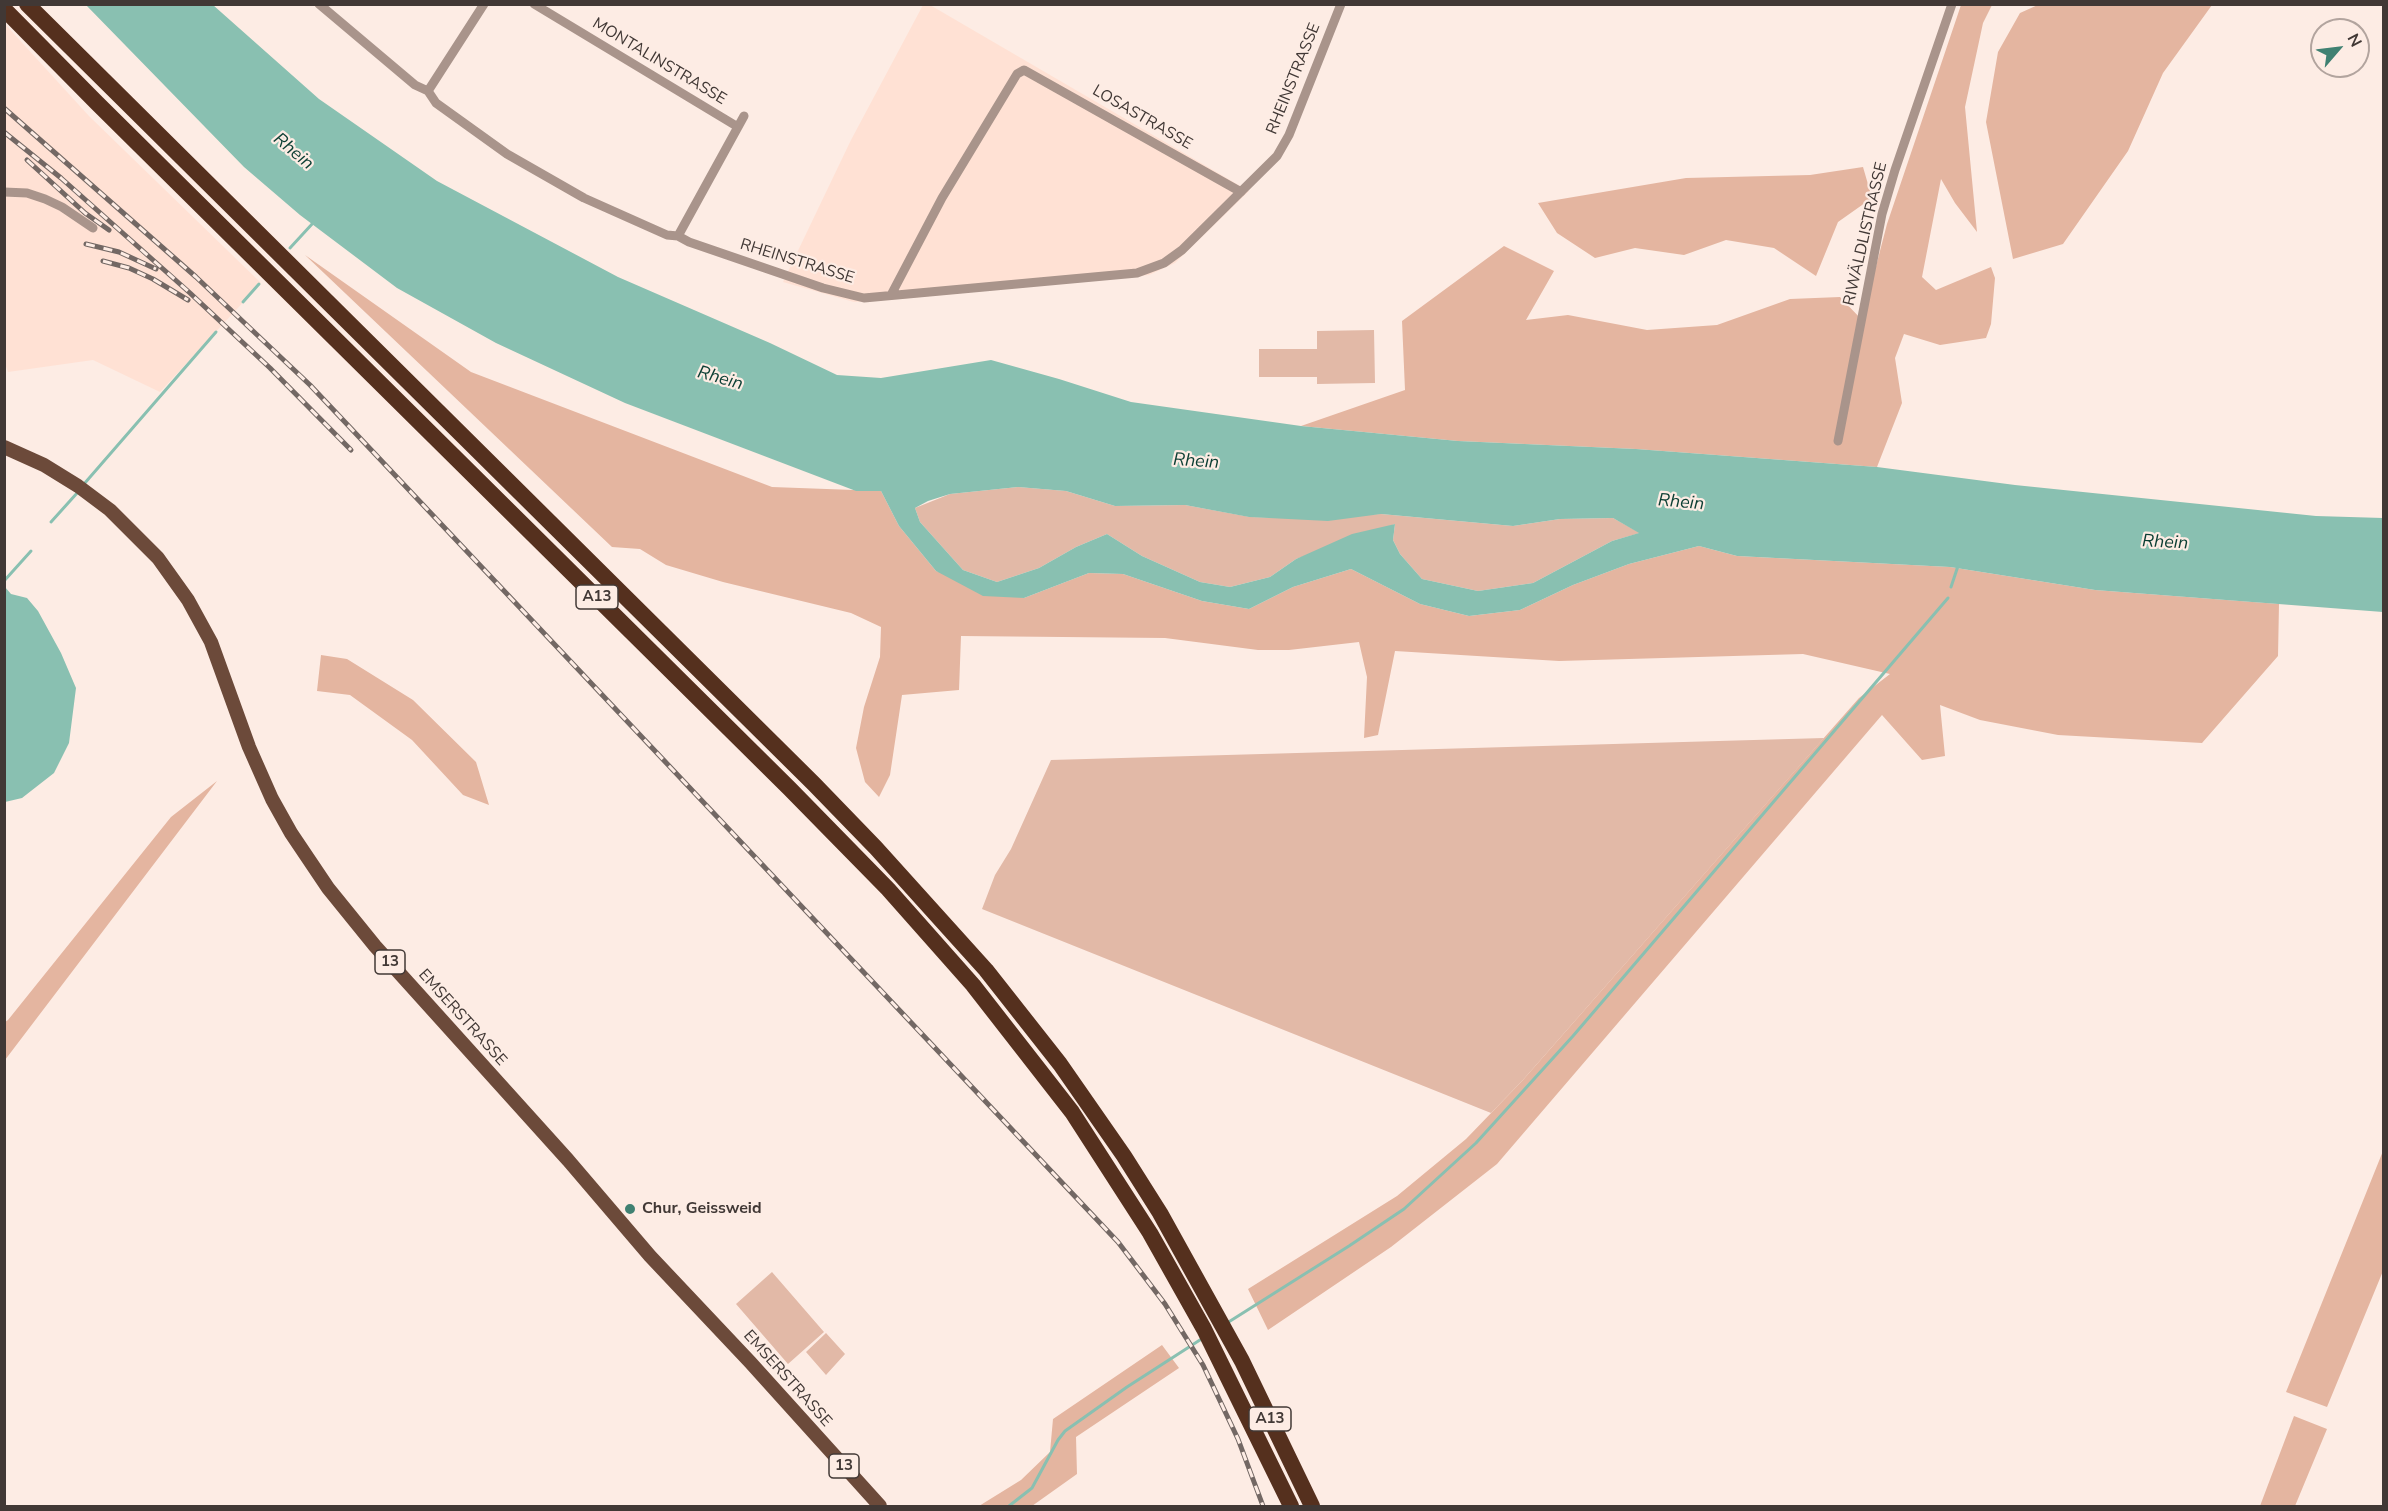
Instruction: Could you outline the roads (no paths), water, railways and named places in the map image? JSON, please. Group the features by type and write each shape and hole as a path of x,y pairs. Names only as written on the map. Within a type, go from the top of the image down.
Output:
{"highway":[{"name":"A13","path":"27,4 876,848 944,921 1023,1015 1094,1110 1163,1217 1223,1326 1312,1506"},
{"name":"A13","path":"4,9 789,788 888,889 937,943 1009,1029 1072,1112 1147,1229 1207,1336 1291,1506"}],"main road":[{"name":"EMSERSTRASSE","path":"4,447 56,472 110,510 158,558 188,600 221,665 249,747 272,800 297,843 333,895 375,946 568,1160 651,1256 880,1506"}],"street":[{"name":"RHEINSTRASSE","path":"319,4 416,85 428,91 436,103 507,154 550,179 619,214 688,242 823,288 864,298 1041,283 1148,271 1164,263 1182,250 1271,163 1289,135 1341,4"},
{"path":"428,91 484,4"},
{"name":"MONTALINSTRASSE","path":"534,4 738,127"},
{"name":"RIWÄLDLISTRASSE","path":"1838,441 1882,214 1953,4"},
{"name":"LOSASTRASSE","path":"891,295 942,198 1020,71 1028,70 1242,192"},
{"path":"678,236 744,116"},
{"path":"4,192 27,193 45,199 62,207 93,228"}],"water":[{"name":"Rhein","path":"86,5 213,5 319,99 437,181 618,277 770,343 837,375 881,378 991,360 1131,402 1301,426 1458,441 1636,449 1877,467 2015,485 2316,516 2383,518 2383,612 2095,590 1950,567 1737,556 1699,546 1629,564 1573,585 1520,610 1469,616 1420,604 1351,569 1293,587 1249,609 1202,601 1123,574 1089,573 1024,598 983,596 936,571 899,526 881,491 856,491 625,403 496,343 397,288 300,215 244,167","holes":["1018,487 1066,491 1115,506 1185,505 1249,517 1328,521 1381,514 1513,526 1560,519 1613,518 1639,533 1612,541 1533,583 1478,591 1422,579 1400,554 1393,540 1395,524 1352,534 1296,559 1270,577 1230,587 1200,582 1142,556 1107,534 1076,547 1039,568 997,582 963,570 920,522 915,508 950,494"]},
{"path":"5,587 11,594 27,598 38,611 61,653 76,688 69,743 54,773 22,798 5,802"}],"waterway":[{"path":"290,248 313,223"},
{"path":"243,302 259,284"},
{"path":"84,484 216,332"},
{"path":"51,522 78,492"},
{"path":"4,581 31,551"},
{"path":"1951,587 1958,566"},
{"path":"1227,1323 1404,1209 1476,1143 1573,1036 1948,598"},
{"path":"1009,1506 1032,1488 1065,1431 1127,1387 1203,1338"}],"railway":[{"path":"4,108 196,277 310,385 1118,1242 1165,1304 1203,1365 1238,1439 1263,1506"},
{"path":"4,132 61,178 190,293 270,368 351,450"},
{"path":"27,160 85,213 109,230"},
{"path":"86,244 119,252 156,269"},
{"path":"103,261 129,268 153,279 188,300"}],"place":[{"name":"Chur, Geissweid","path":"630,1209"}]}
